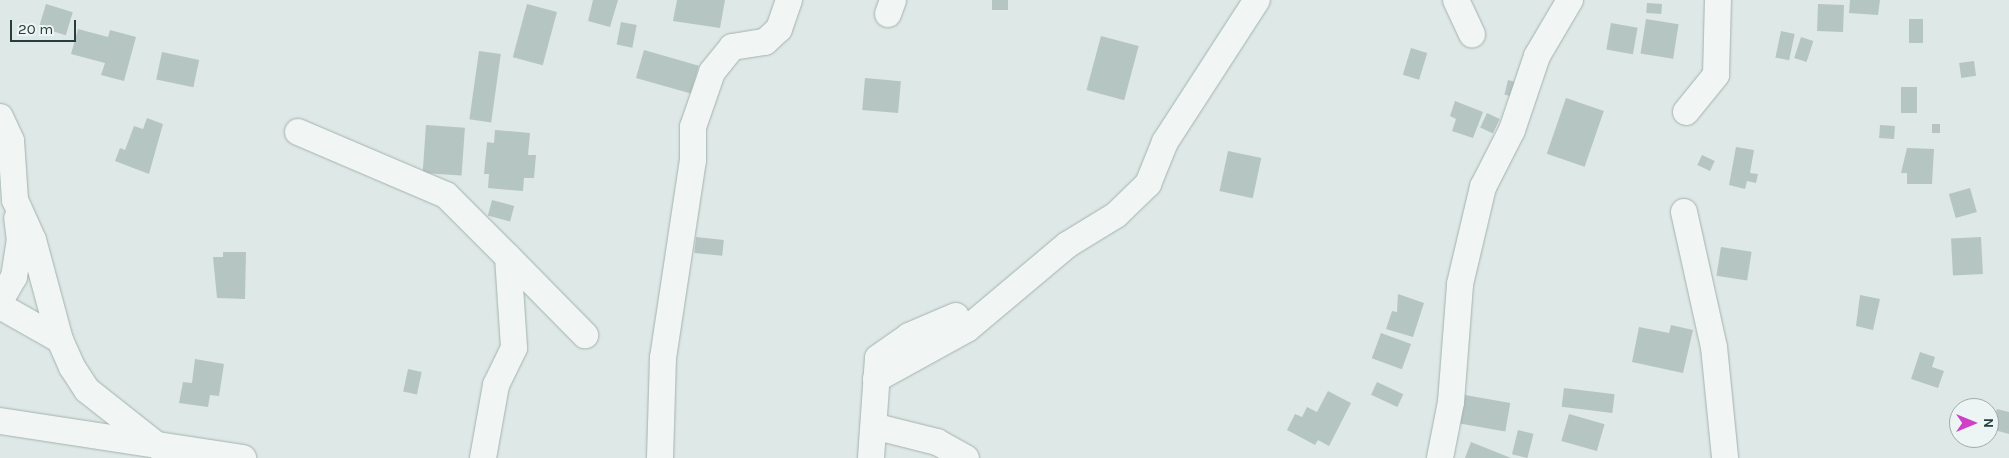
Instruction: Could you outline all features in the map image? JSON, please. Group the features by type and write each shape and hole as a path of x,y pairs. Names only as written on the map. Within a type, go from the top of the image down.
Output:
{"street":[{"path":"660,458 663,358 693,160 693,127 712,72 732,47 764,42 780,29 789,0"},
{"path":"871,458 878,358 909,336 937,328 985,298 1016,269 1059,239 1067,244 1116,216 1148,184 1165,142 1257,0"},
{"path":"1456,0 1472,34"},
{"path":"1440,458 1452,402 1460,284 1483,187 1512,130 1537,56 1570,0"},
{"path":"1686,112 1716,75 1718,0"},
{"path":"0,117 11,142 20,241 14,277 0,301"},
{"path":"298,132 446,195 585,335"},
{"path":"15,200 34,240 60,340 87,390 166,452"},
{"path":"1684,212 1714,347 1725,458"},
{"path":"483,458 496,385 514,348 508,257"},
{"path":"0,306 60,340"},
{"path":"2,414 166,452 243,458"},
{"path":"872,432 885,429 937,442 966,458"}],"building":[{"path":"593,0 618,0 610,27 588,21"},
{"path":"677,0 725,0 720,28 673,21"},
{"path":"992,0 1008,0 1008,10 992,10"},
{"path":"1850,0 1880,0 1878,15 1849,13"},
{"path":"1647,3 1662,4 1661,14 1646,13"},
{"path":"46,4 73,12 66,35 39,27"},
{"path":"527,4 557,12 543,65 513,57"},
{"path":"1818,4 1844,5 1843,32 1817,31"},
{"path":"1646,19 1679,24 1673,59 1641,54"},
{"path":"1909,19 1923,19 1923,43 1909,43"},
{"path":"621,22 637,25 632,48 617,45"},
{"path":"1611,23 1638,28 1633,54 1606,50"},
{"path":"78,29 108,37 110,30 136,37 124,81 101,75 105,63 71,54"},
{"path":"1781,31 1795,34 1789,60 1775,57"},
{"path":"1101,36 1139,46 1124,100 1087,90"},
{"path":"1801,37 1813,41 1807,62 1794,58"},
{"path":"1411,48 1427,53 1419,80 1403,75"},
{"path":"644,50 699,66 691,94 636,78"},
{"path":"479,51 501,54 491,122 469,119"},
{"path":"162,52 199,60 193,87 156,79"},
{"path":"1974,61 1976,76 1961,78 1959,63"},
{"path":"865,78 901,81 898,113 862,110"},
{"path":"1508,80 1520,83 1516,97 1504,95"},
{"path":"1901,87 1917,87 1917,113 1901,113"},
{"path":"1566,98 1604,111 1585,167 1547,154"},
{"path":"1455,101 1483,112 1473,138 1452,131 1456,119 1450,116"},
{"path":"1487,113 1500,119 1493,133 1480,128"},
{"path":"147,118 163,124 149,174 115,161 120,148 125,150 134,126 143,129"},
{"path":"1932,124 1940,124 1940,133 1932,133"},
{"path":"426,125 465,128 462,176 423,173"},
{"path":"1880,125 1895,126 1894,139 1879,138"},
{"path":"495,130 530,133 528,155 536,155 534,178 524,178 523,191 488,188 489,174 484,174 487,142 494,143"},
{"path":"1736,147 1754,150 1750,173 1758,174 1756,183 1747,181 1745,189 1729,185"},
{"path":"1907,148 1934,149 1932,184 1907,184 1907,173 1901,173"},
{"path":"1228,151 1261,158 1253,198 1219,191"},
{"path":"1702,155 1715,161 1710,171 1697,165"},
{"path":"1970,188 1977,212 1956,218 1949,194"},
{"path":"492,200 514,206 510,221 488,215"},
{"path":"696,237 724,240 722,256 694,253"},
{"path":"1981,237 1983,274 1953,276 1951,239"},
{"path":"1721,247 1752,252 1747,280 1716,276"},
{"path":"223,252 246,252 245,299 217,298 213,257 223,257"},
{"path":"1398,294 1424,303 1413,337 1386,329 1392,311 1397,312"},
{"path":"1860,295 1880,299 1873,330 1856,326"},
{"path":"1671,325 1693,330 1683,373 1632,362 1639,327 1669,333"},
{"path":"1381,333 1411,344 1402,369 1372,358"},
{"path":"1920,352 1935,357 1932,367 1944,371 1938,388 1911,379"},
{"path":"195,359 224,364 219,396 210,395 208,407 179,403 183,382 192,383"},
{"path":"408,369 422,372 417,394 403,391"},
{"path":"1377,382 1403,394 1397,407 1371,395"},
{"path":"1564,388 1615,394 1612,413 1562,407"},
{"path":"1328,391 1351,403 1329,446 1318,440 1315,445 1287,430 1295,414 1302,417 1307,407 1317,412"},
{"path":"1465,395 1510,403 1505,432 1460,424"},
{"path":"1999,410 2009,412 2009,434 1999,431"},
{"path":"1569,414 1605,424 1597,451 1561,441"},
{"path":"1518,430 1534,434 1528,458 1512,454"},
{"path":"1471,442 1511,458 1465,458"}]}
